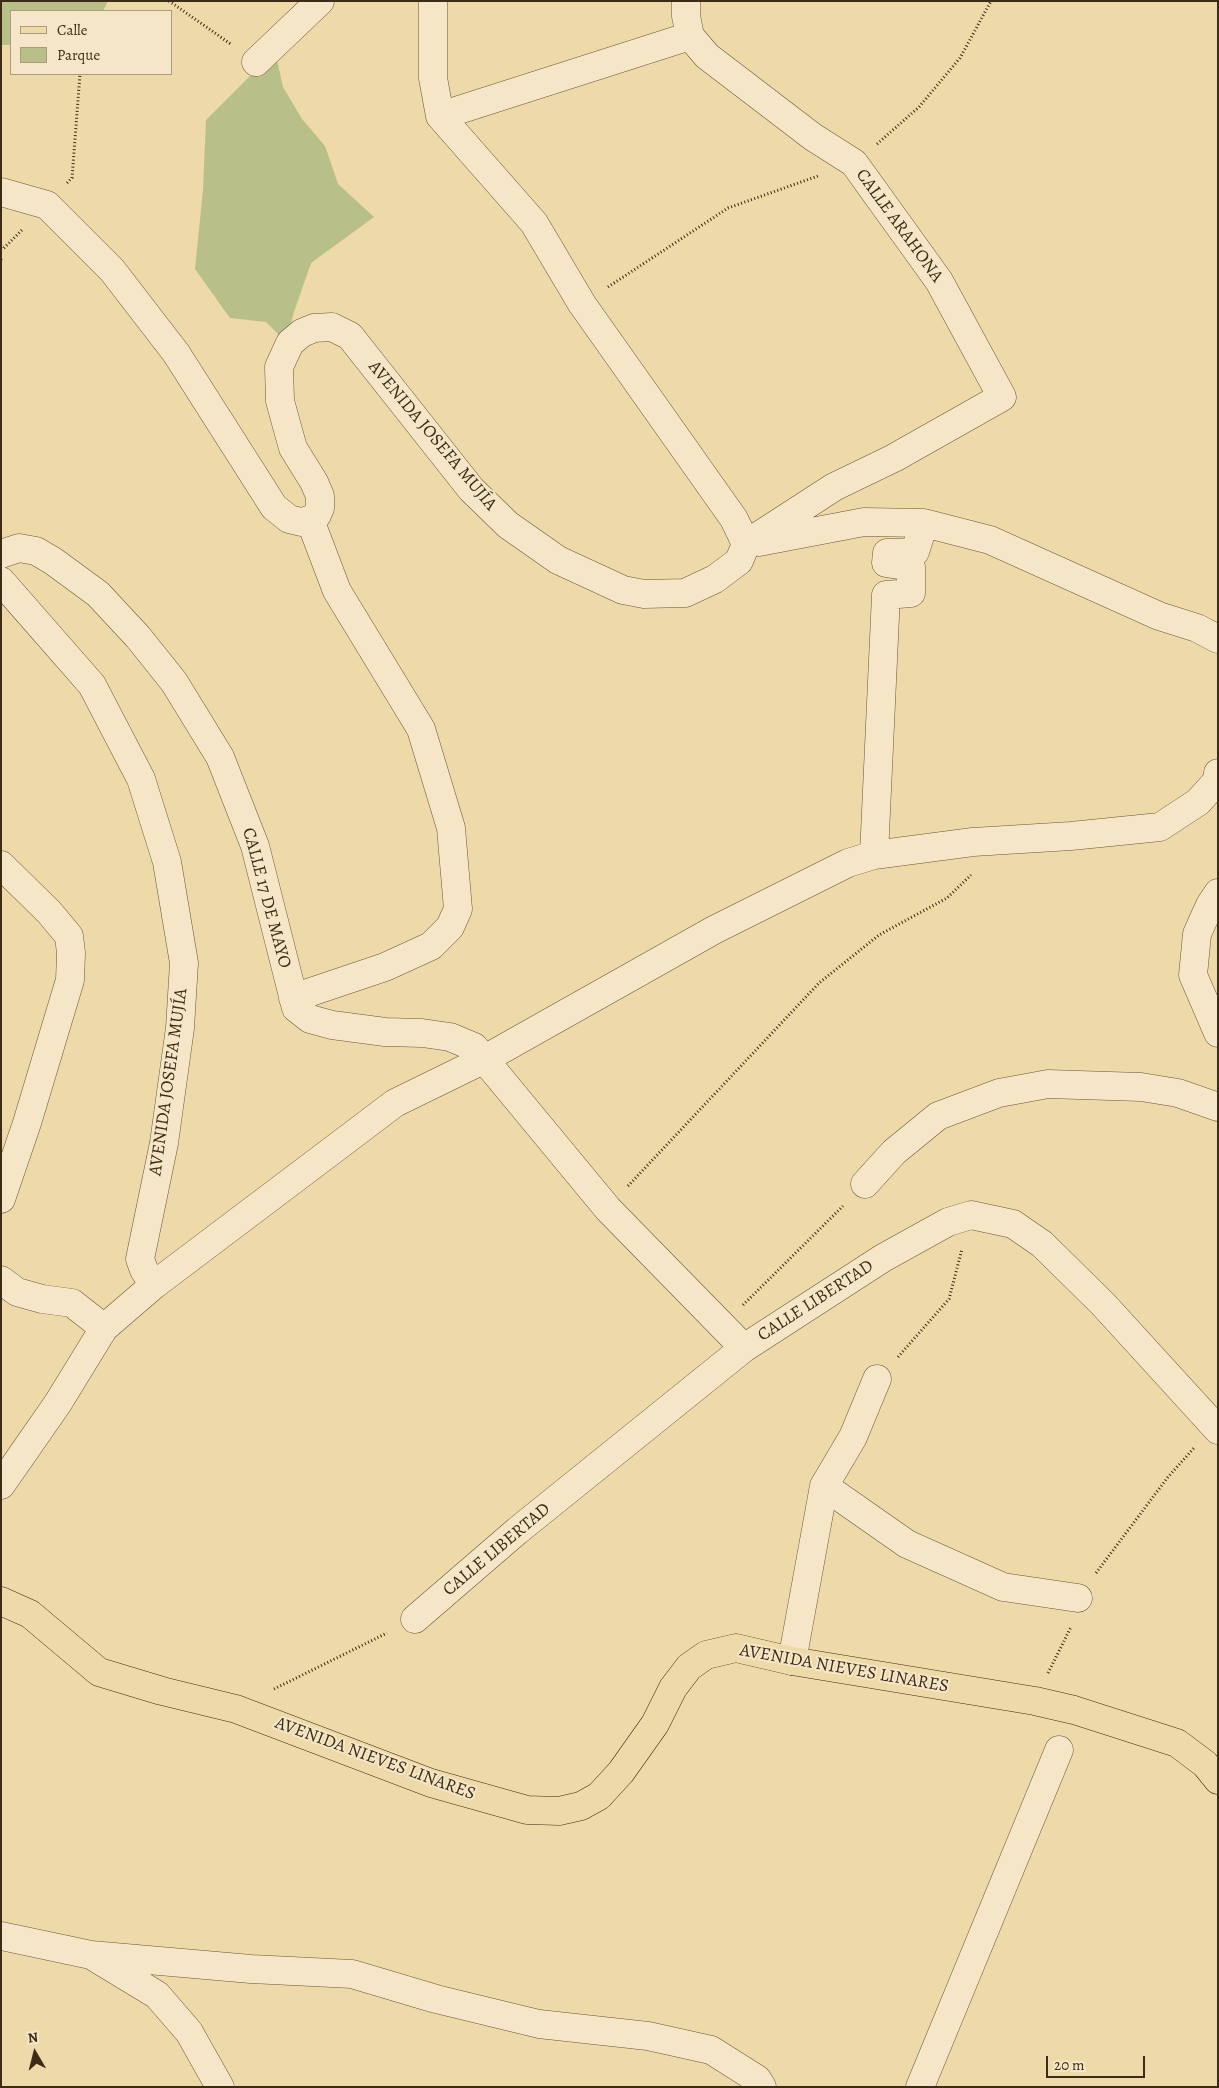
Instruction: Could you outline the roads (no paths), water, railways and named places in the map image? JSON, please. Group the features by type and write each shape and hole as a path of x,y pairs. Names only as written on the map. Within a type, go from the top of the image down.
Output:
{"main road":[{"name":"AVENIDA NIEVES LINARES","path":"1,1601 30,1614 99,1672 162,1691 236,1709 431,1783 527,1810 559,1811 581,1806 598,1796 621,1772 655,1724 673,1688 690,1667 706,1655 736,1648 792,1661 1035,1701 1074,1710 1177,1743 1205,1764 1218,1780"}],"street":[{"path":"256,62 320,1"},
{"path":"433,1 433,78 440,116 478,162 534,223 582,304 734,520 746,544 864,522 924,523 990,540 1159,616 1197,628 1218,639"},
{"path":"440,116 690,36 686,16 686,1"},
{"name":"CALLE ARAHONA","path":"690,36 707,56 754,93 813,137 854,163 939,281 1002,397 894,458 834,487 746,544"},
{"path":"1,192 47,205 112,270 176,353 274,507 289,519 301,522 310,520 337,591 421,729 451,828 458,909 450,926 431,946 385,967 293,998 296,1008 310,1019 332,1025 376,1031 422,1032 450,1037 474,1047 608,1209 744,1348"},
{"name":"AVENIDA JOSEFA MUJÍA","path":"310,520 318,515 320,496 314,482 293,448 280,401 278,367 290,343 302,332 314,328 332,327 350,336 471,489 508,525 558,560 623,590 644,594 685,592 715,579 739,561 746,544"},
{"path":"874,855 886,595 911,593 912,567 886,563 887,552 915,552 924,523"},
{"name":"CALLE 17 DE MAYO","path":"1,554 19,548 36,551 53,560 98,594 138,637 174,682 220,756 255,846 293,998"},
{"name":"AVENIDA JOSEFA MUJÍA","path":"1,581 92,685 141,779 167,862 184,963 180,1028 164,1143 140,1258 144,1270 154,1285"},
{"path":"1,1485 58,1404 104,1328 154,1285 395,1103 483,1060 714,930 848,864 874,855 973,842 1071,836 1160,827 1198,802 1217,781 1218,773"},
{"path":"1,865 49,912 69,936 72,953 70,980 27,1123 1,1199"},
{"path":"1218,892 1197,934 1193,976 1218,1033"},
{"path":"865,1184 894,1152 938,1116 999,1092 1048,1084 1141,1087 1178,1093 1218,1107"},
{"name":"CALLE LIBERTAD","path":"415,1619 517,1532 744,1348 882,1258 948,1222 971,1215 1013,1224 1042,1244 1103,1304 1216,1428"},
{"path":"1,1280 17,1292 42,1299 72,1303 104,1328"},
{"path":"792,1661 824,1486 853,1437 877,1379"},
{"path":"824,1486 907,1544 1003,1587 1078,1598"},
{"path":"920,2087 1059,1750"},
{"path":"1,1936 91,1955 352,1974 436,1999 538,2024 648,2036 711,2050 757,2079 762,2087"},
{"path":"91,1955 157,1994 189,2032 220,2087"}]}
